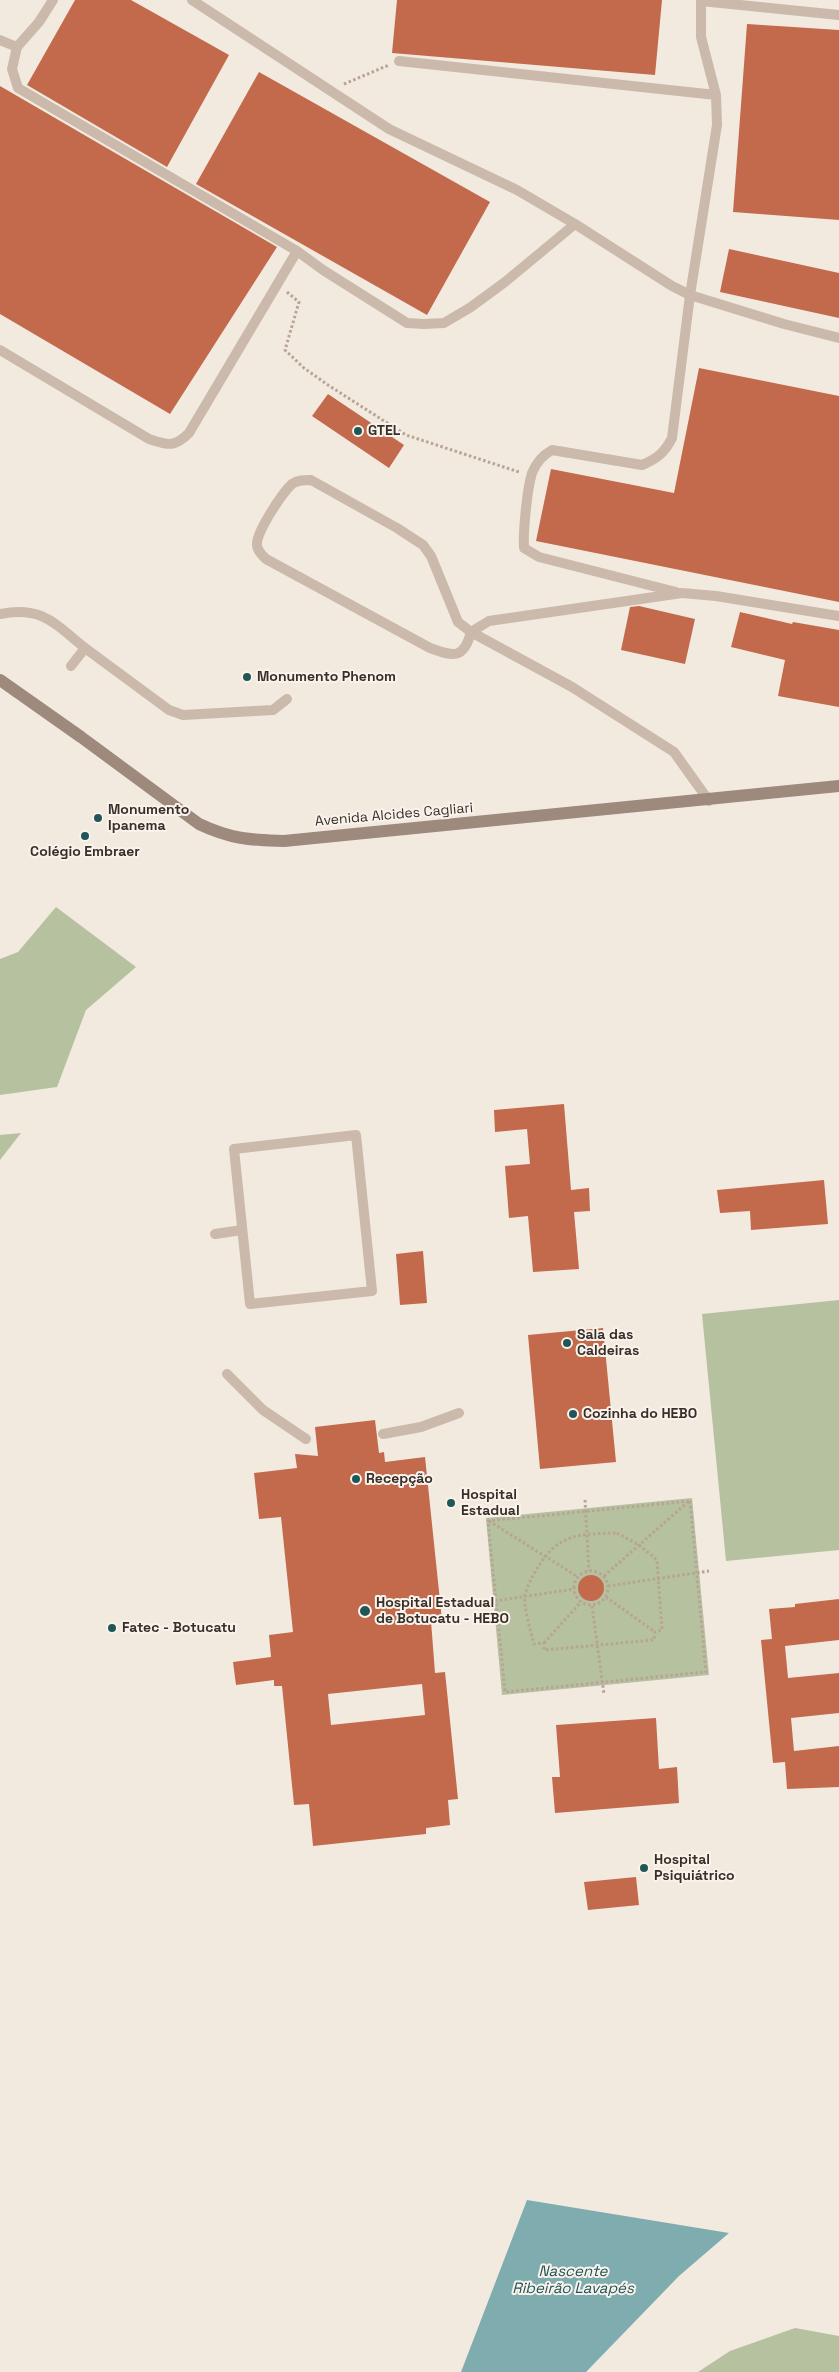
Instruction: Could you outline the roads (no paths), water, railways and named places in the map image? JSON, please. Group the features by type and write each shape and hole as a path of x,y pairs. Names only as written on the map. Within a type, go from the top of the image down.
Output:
{"main road":[{"name":"Avenida Alcides Cagliari","path":"0,680 199,824 221,835 244,840 284,841 839,786"}],"lane":[{"path":"53,0 39,22 17,47 12,69 18,88 296,251 407,323 444,322 471,307 505,282 575,224"},
{"path":"192,0 389,128 516,190 575,224 672,286 690,295 784,324 839,338"},
{"path":"839,15 701,0 702,37 716,94 717,125 690,295 672,438 666,450 654,460 642,464 552,450 543,455 532,473 523,537 524,548 529,553 570,566 682,593 726,597 839,616"},
{"path":"0,40 17,47"},
{"path":"399,61 428,66 716,94"},
{"path":"0,350 149,439 167,445 181,441 189,433 296,251"},
{"path":"682,593 489,621 471,632 466,649 460,653 448,655 430,648 266,559 258,550 257,542 273,508 293,483 300,480 311,480 397,528 428,550 458,622 471,632 572,687 674,752 709,800"},
{"path":"0,614 28,611 38,614 52,622 169,710 178,714 273,710 287,699"},
{"path":"71,666 85,648"},
{"path":"356,1136 372,1291 250,1304 242,1230 234,1149 356,1136"},
{"path":"215,1234 242,1230"},
{"path":"226,1374 263,1410 306,1439"},
{"path":"384,1434 421,1427 458,1413"}],"water":[{"name":"Nascente Ribeirão Lavapés","path":"527,2200 729,2233 679,2276 586,2372 461,2372"}],"place":[{"name":"GTEL","path":"358,431"},
{"name":"Monumento Phenom","path":"247,677"},
{"name":"Monumento Ipanema","path":"98,818"},
{"name":"Colégio Embraer","path":"85,836"},
{"name":"Sala das Caldeiras","path":"567,1343"},
{"name":"Cozinha do HEBO","path":"573,1414"},
{"name":"Recepção","path":"356,1479"},
{"name":"Hospital Estadual","path":"451,1503"},
{"name":"Hospital Estadual de Botucatu - HEBO","path":"365,1611"},
{"name":"Fatec - Botucatu","path":"112,1628"},
{"name":"Hospital Psiquiátrico","path":"644,1868"}]}
